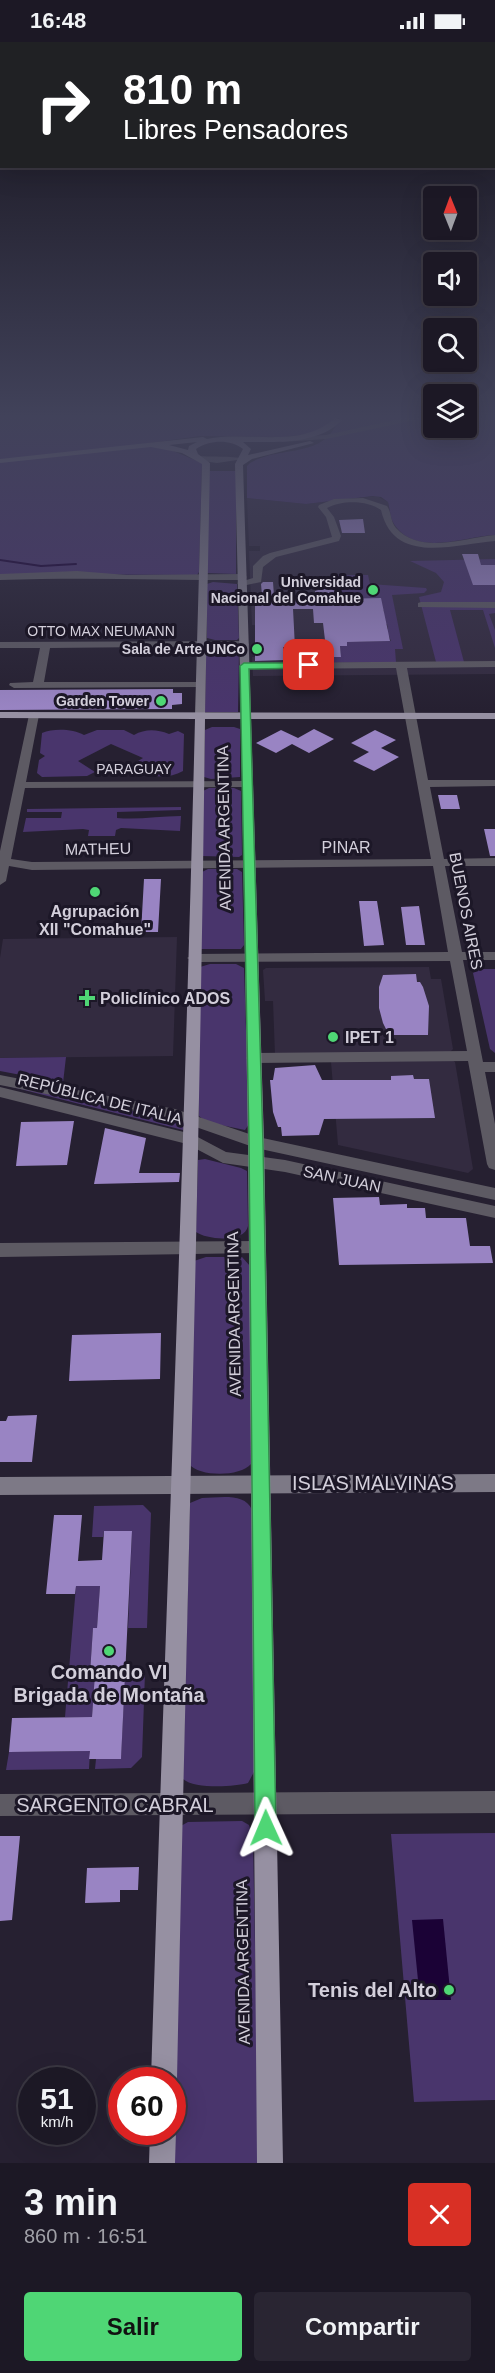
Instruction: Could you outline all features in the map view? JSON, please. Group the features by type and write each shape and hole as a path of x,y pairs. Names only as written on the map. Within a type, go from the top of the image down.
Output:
{"main road":[{"name":"AVENIDA ARGENTINA","path":"164,2067 179,1484 193,1115 194,958 205,512"},
{"name":"AVENIDA ARGENTINA","path":"241,512 256,1142 270,2163"},
{"path":"0,715 34,719 410,720 495,723"},
{"path":"410,720 495,716"},
{"path":"0,724 34,719"},
{"name":"ISLAS MALVINAS","path":"0,1486 495,1483"},
{"path":"162,2163 163,2145"}],"street":[{"path":"0,577 204,577 258,580 258,566 269,556 336,539 330,517 326,512"},
{"path":"386,512 388,524 393,529 423,545 447,546 495,538"},
{"path":"421,605 495,605"},
{"name":"OTTO MAX NEUMANN","path":"0,645 244,644"},
{"path":"38,685 46,645"},
{"name":"BUENOS AIRES","path":"401,664 495,1164"},
{"path":"244,666 495,664"},
{"path":"14,685 201,684"},
{"path":"0,881 2,862 34,719"},
{"path":"423,784 495,783"},
{"name":"PARAGUAY","path":"20,785 247,784"},
{"name":"MATHEU","path":"2,862 32,866 196,864"},
{"name":"PINAR","path":"196,864 495,862"},
{"path":"194,958 495,956"},
{"path":"253,1058 476,1061 495,1067"},
{"name":"REPÚBLICA DE ITALIA","path":"0,1080 175,1114 187,1113 256,1142"},
{"name":"REPÚBLICA DE ITALIA","path":"0,1092 192,1140"},
{"name":"SAN JUAN","path":"192,1140 215,1154 285,1166 495,1212"},
{"name":"SAN JUAN","path":"256,1142 495,1194"},
{"path":"0,1250 257,1247"},
{"name":"SARGENTO CABRAL","path":"0,1805 495,1802"}],"shaded area":[{"path":"0,512 201,512 199,572 197,575 0,574"},
{"path":"208,512 236,512 236,574 207,573"},
{"name":"Universidad Nacional del Comahue","path":"248,512 390,512 392,521 398,529 421,541 436,543 495,535 495,674 253,676 252,657 258,657 258,650 255,650 255,647 295,647 294,628 252,625 249,551 260,551 260,546 249,546"},
{"path":"390,512 495,512 495,535 442,543 415,540 404,534 394,524"},
{"path":"495,559 495,613 489,614 495,630 495,648 483,610 450,610 464,662 436,662 419,597 441,592 444,582 436,573 410,561"},
{"path":"336,575 368,575 370,584 426,588 424,593 392,595 403,649 395,649 396,662 310,663 309,657 341,656 340,646 347,645 346,642 340,642 391,641 389,636 384,635 383,630 388,629 387,624 348,624 384,615 384,610 379,610 381,599 342,599"},
{"path":"213,582 237,584 239,638 237,640 207,638 207,584"},
{"path":"212,647 239,650 238,712 205,712 206,649"},
{"path":"212,727 240,729 240,777 211,779 204,777 205,730"},
{"path":"63,730 84,735 97,730 124,730 134,735 146,731 169,734 178,731 184,734 183,771 162,777 141,773 128,767 143,758 111,744 78,761 95,772 87,776 42,777 37,773 39,760 45,756 40,753 42,733"},
{"path":"209,788 234,788 241,791 242,855 239,857 202,856 203,791"},
{"path":"181,807 181,810 117,812 117,818 133,819 181,816 180,831 121,828 116,830 115,836 88,836 89,830 83,829 23,832 26,818 61,818 62,812 27,812 27,809"},
{"path":"208,869 237,869 242,872 244,945 241,949 201,949 202,872"},
{"name":"Policlínico ADOS","path":"177,937 173,1056 0,1058 0,958 3,939"},
{"path":"210,964 236,964 244,968 249,1124 245,1130 206,1122 199,1116 198,972 200,967"},
{"path":"429,967 431,979 441,979 453,1049 449,1053 275,1055 273,1001 265,1001 263,970 266,968"},
{"path":"479,969 495,969 495,1053 490,1049 473,973"},
{"path":"66,1057 63,1083 0,1071 0,1058"},
{"path":"451,1059 455,1062 473,1169 468,1173 338,1145 331,1062"},
{"path":"4,1085 184,1121 183,1130"},
{"path":"205,1159 247,1171 248,1226 240,1235 216,1238 196,1232 198,1160"},
{"path":"206,1257 242,1257 250,1266 251,1464 238,1471 220,1474 201,1471 189,1464 194,1261"},
{"path":"202,1498 237,1498 248,1504 252,1510 254,1772 248,1783 205,1786 183,1779 190,1503"},
{"path":"143,1505 151,1513 147,1628 128,1628 132,1531 104,1531 103,1537 92,1537 94,1506"},
{"path":"76,1586 100,1586 97,1628 93,1629 90,1672 95,1673 92,1717 65,1717"},
{"path":"125,1673 145,1673 142,1757 131,1768 95,1769 96,1759 121,1758"},
{"path":"90,1751 89,1769 6,1770 9,1752"},
{"path":"242,1821 249,1825 253,1839 259,2163 169,2163 169,2145 186,2145 186,2067 171,2067 176,1836 179,1827 188,1822"},
{"name":"Tenis del Alto","path":"495,1833 495,2100 414,2102 391,1834"},
{"path":"443,1919 451,2000 420,2000 412,1920"}],"building":[{"path":"363,519 365,533 342,533 339,520"},
{"path":"462,554 478,554 481,565 495,565 495,585 473,585"},
{"path":"273,582 274,596 315,596 315,591 325,588 337,591 338,599 381,598 390,641 347,642 347,646 340,646 341,657 327,657 323,623 314,623 313,609 293,609 295,647 283,647 284,660 255,661 255,598 262,595 261,584"},
{"path":"173,689 173,693 182,693 182,704 172,705 172,709 0,710 0,690"},
{"path":"314,729 334,739 309,753 292,744 276,753 256,743 281,730 298,738"},
{"path":"375,730 396,740 381,748 399,757 374,771 353,761 369,752 351,743"},
{"path":"438,795 457,795 460,809 441,809"},
{"path":"484,829 495,829 495,856 490,856"},
{"path":"144,879 161,879 158,932 141,932"},
{"path":"359,901 377,901 384,945 364,946"},
{"path":"419,906 425,945 406,945 401,907"},
{"path":"416,974 417,982 420,982 423,987 429,1006 428,1035 389,1035 379,1008 379,987 383,975"},
{"path":"315,1065 322,1080 391,1080 391,1076 413,1075 414,1079 429,1079 435,1118 324,1119 319,1135 282,1136 281,1127 278,1127 273,1112 270,1080 273,1080 275,1068"},
{"path":"74,1121 67,1165 16,1166 21,1122"},
{"path":"105,1128 146,1138 139,1173 180,1173 179,1182 94,1184"},
{"path":"379,1197 380,1205 407,1204 407,1208 425,1208 426,1218 466,1218 470,1246 490,1246 493,1263 339,1265 333,1198"},
{"path":"161,1333 160,1379 69,1381 72,1335"},
{"path":"37,1415 32,1462 0,1462 0,1421 6,1421 8,1416"},
{"name":"Comando VI Brigada de Montaña","path":"54,1515 82,1515 78,1561 102,1560 104,1531 132,1531 121,1759 89,1759 90,1751 9,1752 12,1718 92,1717 95,1673 90,1673 93,1628 97,1628 100,1586 76,1586 75,1594 46,1594"},
{"path":"0,1836 20,1836 12,1920 0,1921"},
{"path":"139,1867 138,1890 120,1890 120,1902 85,1903 87,1868"}],"waterway":[{"path":"0,560 41,566 76,564"}],"place":[{"name":"Universidad Nacional del Comahue","path":"373,590"},
{"name":"Sala de Arte UNCo","path":"257,649"},
{"name":"Garden Tower","path":"161,701"},
{"name":"Agrupación XII \"Comahue\"","path":"95,892"},
{"name":"Policlínico ADOS","path":"87,998"},
{"name":"IPET 1","path":"333,1037"},
{"name":"Comando VI Brigada de Montaña","path":"109,1651"},
{"name":"Tenis del Alto","path":"449,1990"}],"route":[{"path":"266,1828 256,1142 244,666 309,665"}]}
